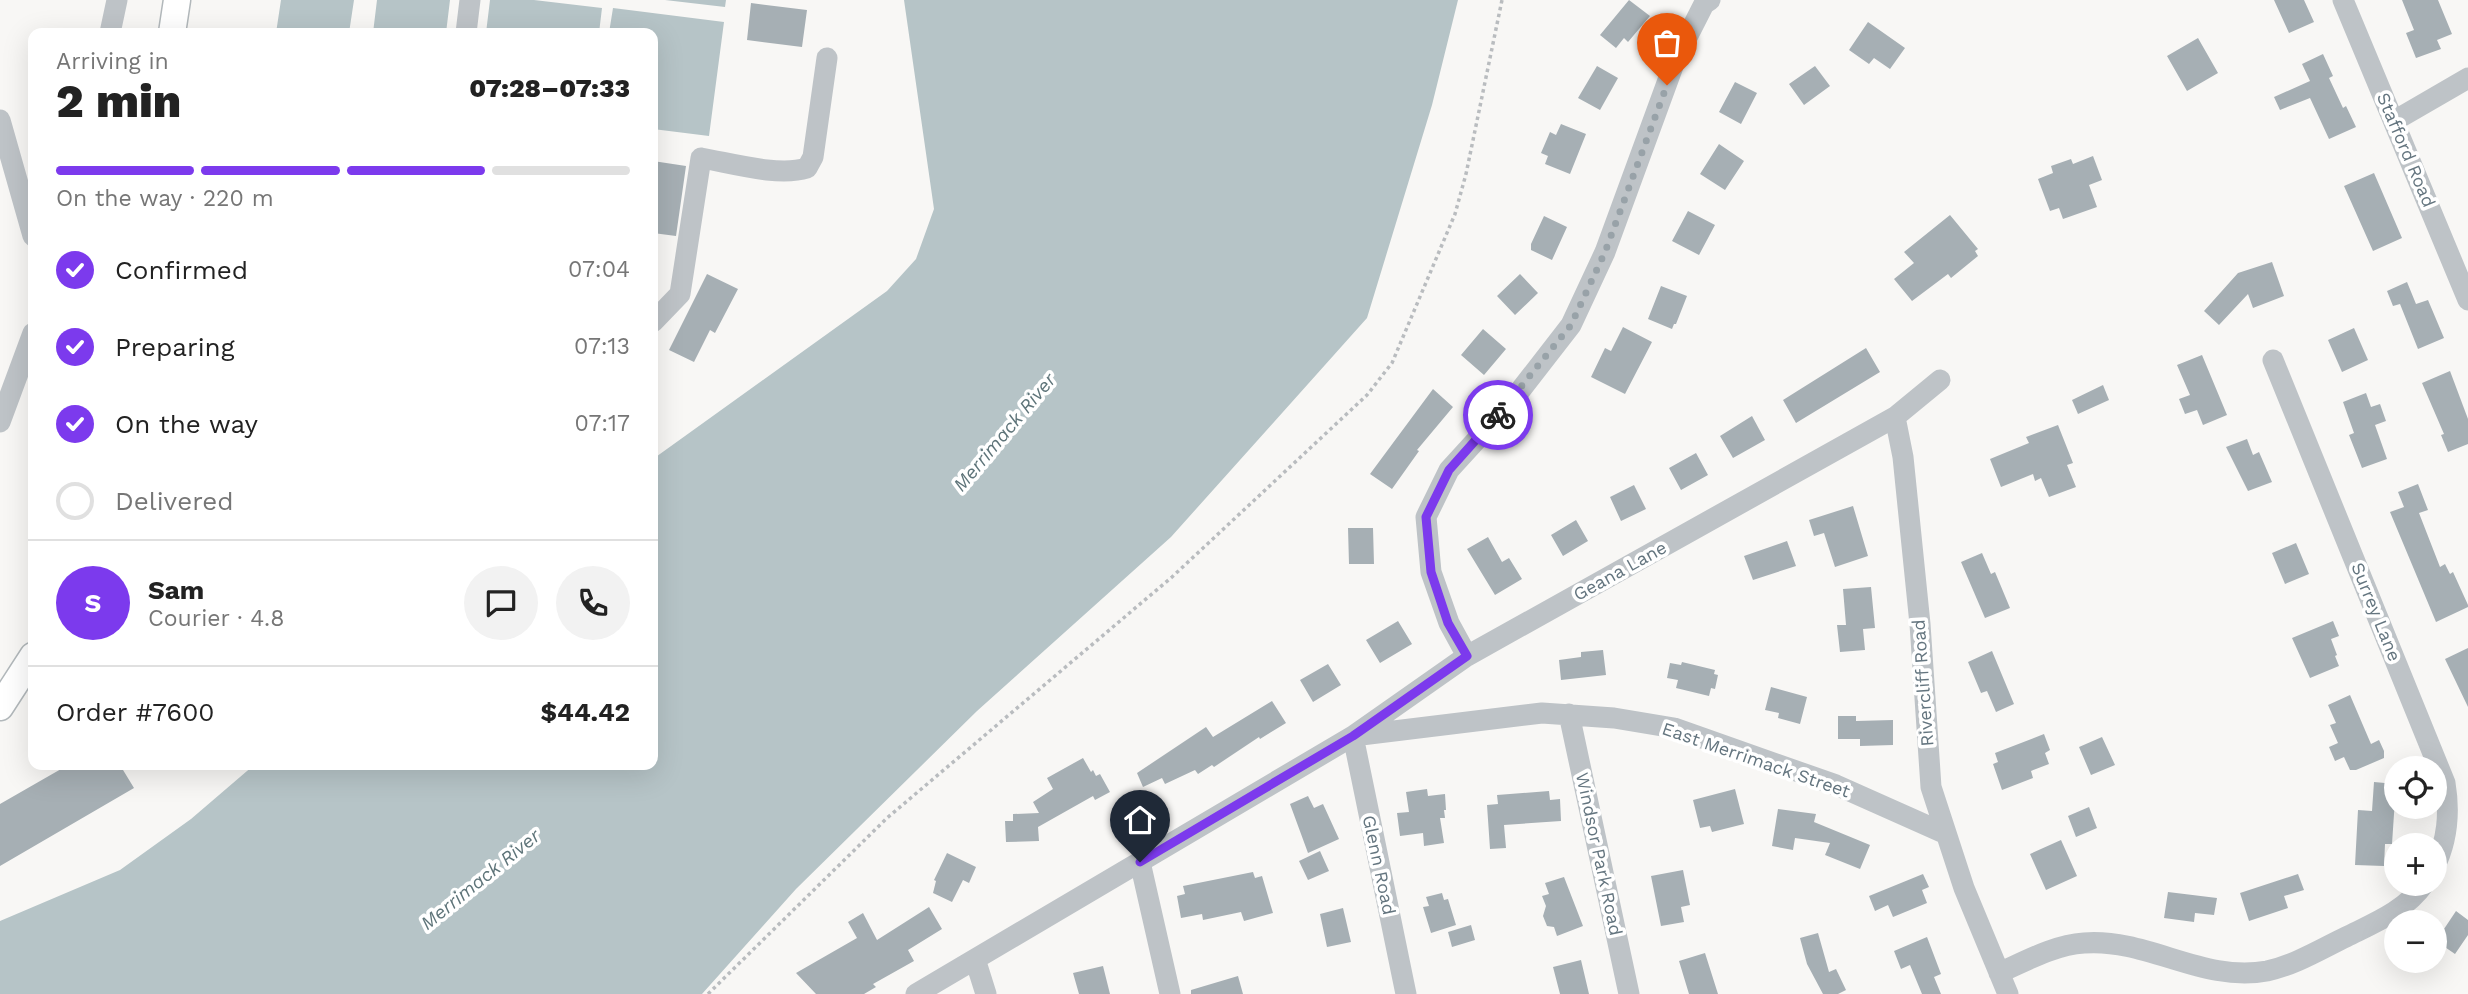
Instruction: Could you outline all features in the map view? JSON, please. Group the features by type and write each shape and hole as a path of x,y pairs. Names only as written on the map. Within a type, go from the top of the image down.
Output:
{"main road":[{"path":"173,28 177,0"},
{"path":"0,707 28,664"}],"street":[{"path":"111,28 117,0"},
{"path":"467,28 470,0"},
{"path":"1467,656 1448,623 1431,572 1426,517 1449,470 1511,401 1571,325 1605,252 1675,61 1704,4 1710,0"},
{"name":"Stafford Road","path":"2343,0 2468,300"},
{"path":"658,317 680,294 701,158 795,172 807,168 813,157 827,58"},
{"path":"2394,121 2468,78"},
{"path":"0,120 5,159 28,222"},
{"path":"0,422 28,346"},
{"name":"Surrey Lane","path":"2273,360 2440,765 2447,793 2446,833"},
{"path":"1895,417 1940,380"},
{"name":"Geana Lane","path":"1353,736 1467,656 1895,417"},
{"name":"Rivercliff Road","path":"1895,417 1903,457 1920,624 1931,787 1964,888 2008,994"},
{"name":"East Merrimack Street","path":"916,994 1353,736 1542,713 1674,727 1836,785 1946,834"},
{"name":"Windsor Park Road","path":"1569,714 1629,994"},
{"name":"Glenn Road","path":"1353,736 1406,994"},
{"path":"1140,862 1170,994"},
{"path":"1999,973 2051,951 2084,943 2140,949 2222,972 2268,971 2297,960 2392,914 2413,896"},
{"path":"975,959 986,994"}],"path":[{"path":"708,994 887,818 1172,577 1367,395 1392,363 1455,214 1466,174 1502,0"}],"water":[{"path":"281,0 354,0 350,28 277,28"},
{"path":"377,0 450,0 447,28 374,28"},
{"path":"490,0 534,0 602,8 600,28 487,28"},
{"path":"665,0 726,0 725,7"},
{"name":"Merrimack River","path":"904,0 1458,0 1432,105 1367,318 1171,537 977,711 796,889 702,994 0,994 0,921 120,870 191,819 248,770 658,770 658,455 887,291 916,259 934,209"},
{"path":"613,8 724,22 709,136 658,130 658,28 610,28"}],"building":[{"path":"1629,0 1650,16 1628,42 1624,38 1616,48 1600,35"},
{"path":"2274,0 2304,0 2314,22 2289,33"},
{"path":"2402,0 2438,0 2452,34 2437,40 2441,49 2416,58 2406,33 2414,30"},
{"path":"751,3 807,10 802,47 747,40"},
{"path":"1868,22 1905,48 1890,69 1874,58 1869,64 1849,50"},
{"path":"2198,38 2218,73 2187,91 2167,56"},
{"path":"2323,54 2333,76 2329,78 2343,108 2346,106 2356,127 2329,139 2310,98 2280,110 2274,97 2310,81 2302,64"},
{"path":"1597,66 1618,78 1600,110 1578,98"},
{"path":"1815,66 1830,86 1804,105 1789,84"},
{"path":"1735,82 1757,93 1741,124 1719,112"},
{"path":"1561,124 1586,134 1570,174 1545,164 1548,156 1541,153 1550,132 1556,135"},
{"path":"1719,144 1744,161 1725,190 1700,174"},
{"path":"2093,156 2102,180 2089,185 2097,207 2063,219 2059,208 2050,211 2038,179 2053,173 2051,166 2071,159 2073,164"},
{"path":"658,162 686,166 676,236 658,234"},
{"path":"2374,173 2402,238 2373,251 2344,186"},
{"path":"1688,211 1715,225 1699,255 1672,241"},
{"path":"1950,215 1978,249 1975,251 1978,256 1951,278 1948,274 1912,301 1894,279 1914,263 1904,252"},
{"path":"1544,216 1567,227 1552,260 1531,250 1531,244"},
{"path":"2272,262 2284,296 2253,308 2248,294 2219,325 2204,311 2238,273"},
{"path":"707,274 738,289 715,333 710,330 694,362 669,350"},
{"path":"1520,274 1538,293 1515,315 1497,296"},
{"path":"2407,282 2416,304 2428,300 2444,338 2418,349 2400,304 2393,306 2387,291"},
{"path":"1661,286 1687,296 1672,329 1648,319"},
{"path":"1623,327 1652,342 1625,394 1591,377 1605,348 1611,351"},
{"path":"2354,328 2368,360 2342,372 2328,340"},
{"path":"1483,329 1506,349 1484,375 1461,355"},
{"path":"1866,348 1880,372 1796,423 1783,400"},
{"path":"2202,355 2227,415 2203,425 2197,410 2185,414 2179,399 2190,395 2177,365"},
{"path":"2450,371 2468,419 2468,444 2448,452 2441,435 2444,434 2422,383"},
{"path":"2103,385 2109,400 2078,414 2072,400"},
{"path":"1433,389 1453,407 1417,450 1419,451 1392,489 1370,474"},
{"path":"2366,393 2371,407 2380,404 2386,421 2375,425 2387,459 2362,468 2349,435 2354,433 2343,402"},
{"path":"1752,416 1765,440 1733,458 1720,436"},
{"path":"2058,425 2073,463 2067,465 2076,487 2049,497 2041,478 2035,481 2033,474 2001,487 1990,459 2029,443 2026,437"},
{"path":"2247,439 2253,455 2259,452 2272,482 2248,491 2226,447"},
{"path":"1696,453 1708,475 1681,490 1669,468"},
{"path":"2418,484 2428,510 2419,513 2440,567 2445,564 2450,574 2453,572 2468,605 2436,622 2390,512 2404,507 2398,492"},
{"path":"1634,485 1646,509 1621,521 1610,497"},
{"path":"1853,506 1868,556 1835,567 1824,533 1814,536 1809,520"},
{"path":"1576,520 1588,541 1563,556 1551,535"},
{"path":"1348,528 1373,528 1374,564 1349,564"},
{"path":"1488,537 1502,562 1509,558 1522,579 1495,595 1467,549"},
{"path":"1787,541 1796,566 1753,580 1744,556"},
{"path":"2296,543 2309,574 2285,584 2272,553"},
{"path":"1982,553 1991,574 1995,572 2010,608 1985,618 1961,562"},
{"path":"1871,587 1875,628 1863,629 1865,650 1840,652 1837,625 1846,625 1843,589"},
{"path":"1398,621 1412,644 1380,663 1366,640"},
{"path":"2333,621 2339,636 2331,639 2339,666 2310,678 2292,638"},
{"path":"2468,648 2468,707 2445,659"},
{"path":"1603,650 1606,675 1561,680 1559,660 1581,657 1581,652"},
{"path":"1992,651 2014,704 1996,712 1987,691 1981,693 1968,662"},
{"path":"1682,662 1715,670 1714,674 1718,675 1715,689 1711,688 1709,696 1676,688 1678,680 1667,678 1670,663 1681,665"},
{"path":"1328,664 1341,685 1313,702 1300,680"},
{"path":"1771,687 1807,697 1800,724 1778,718 1779,713 1765,710"},
{"path":"2350,695 2371,744 2379,740 2384,758 2356,770 2350,770 2344,757 2335,761 2329,747 2338,743 2330,725 2336,723 2328,705"},
{"path":"1272,701 1286,723 1260,739 1259,737 1214,767 1212,765 1198,774 1195,770 1165,784 1162,778 1143,787 1137,773 1206,727 1213,737"},
{"path":"1838,716 1856,716 1856,721 1893,720 1893,745 1860,746 1860,739 1838,739"},
{"path":"2044,734 2050,750 2045,753 2049,764 2031,771 2033,778 2002,790 1993,764 1998,762 1995,753"},
{"path":"2102,737 2115,765 2091,775 2079,747"},
{"path":"1083,758 1091,772 1093,770 1096,776 1100,774 1110,792 1095,800 1093,796 1038,827 1039,841 1006,842 1005,821 1013,821 1013,814 1039,813 1033,802 1053,789 1047,778"},
{"path":"59,770 123,770 134,788 0,866 0,804"},
{"path":"2374,782 2384,783 2384,819 2394,819 2393,833 2384,833 2384,866 2355,865 2358,810 2372,811"},
{"path":"1427,789 1428,796 1445,794 1446,810 1445,818 1440,818 1444,843 1424,846 1423,833 1400,836 1397,813 1409,812 1406,792"},
{"path":"1735,789 1744,824 1712,832 1710,826 1700,828 1693,800"},
{"path":"1549,791 1550,800 1560,799 1561,821 1504,825 1506,848 1490,849 1487,805 1498,804 1497,795"},
{"path":"1308,796 1314,808 1323,804 1339,839 1308,853 1290,804"},
{"path":"2089,807 2097,828 2076,837 2068,816"},
{"path":"1778,809 1816,814 1814,822 1870,845 1860,869 1825,855 1830,843 1795,838 1793,850 1772,846"},
{"path":"2061,840 2077,876 2046,890 2030,854"},
{"path":"1320,851 1329,871 1308,880 1299,861"},
{"path":"947,853 976,867 969,883 963,880 952,902 933,893 934,880"},
{"path":"1683,870 1690,905 1681,907 1684,922 1661,926 1651,876"},
{"path":"1253,872 1255,878 1262,876 1273,913 1244,921 1241,912 1203,920 1202,914 1181,918 1177,896 1185,894 1183,886"},
{"path":"1923,874 1929,887 1922,890 1927,903 1893,917 1888,905 1875,911 1869,896"},
{"path":"2298,874 2304,890 2284,896 2288,908 2249,921 2240,893"},
{"path":"1564,877 1583,926 1557,936 1554,927 1547,926 1543,916 1546,906 1542,896 1549,894 1545,883"},
{"path":"2168,892 2217,898 2214,915 2195,913 2194,922 2164,918"},
{"path":"1442,893 1444,900 1448,899 1456,925 1431,933 1423,907 1429,906 1426,897"},
{"path":"929,907 942,929 908,950 914,961 873,984 876,987 864,994 816,994 796,973 857,938 848,922 863,913 877,940"},
{"path":"1343,908 1351,942 1327,947 1320,914"},
{"path":"2456,911 2468,920 2468,935 2455,954 2447,949 2447,924"},
{"path":"1471,925 1475,940 1452,947 1448,932"},
{"path":"1818,933 1829,972 1836,969 1846,990 1838,994 1823,994 1807,964 1800,938"},
{"path":"1927,937 1941,974 1934,977 1941,994 1922,994 1910,965 1901,969 1894,951"},
{"path":"1705,953 1718,994 1689,994 1679,961"},
{"path":"1581,960 1589,994 1560,994 1553,967"},
{"path":"1103,966 1110,994 1079,994 1073,973"},
{"path":"1238,976 1243,994 1191,994 1191,990"}],"way so far":[{"path":"1498,415 1571,325 1605,252 1667,85"}],"route":[{"path":"1140,862 1353,736 1467,656 1448,623 1431,572 1426,517 1449,470 1498,415"}]}
